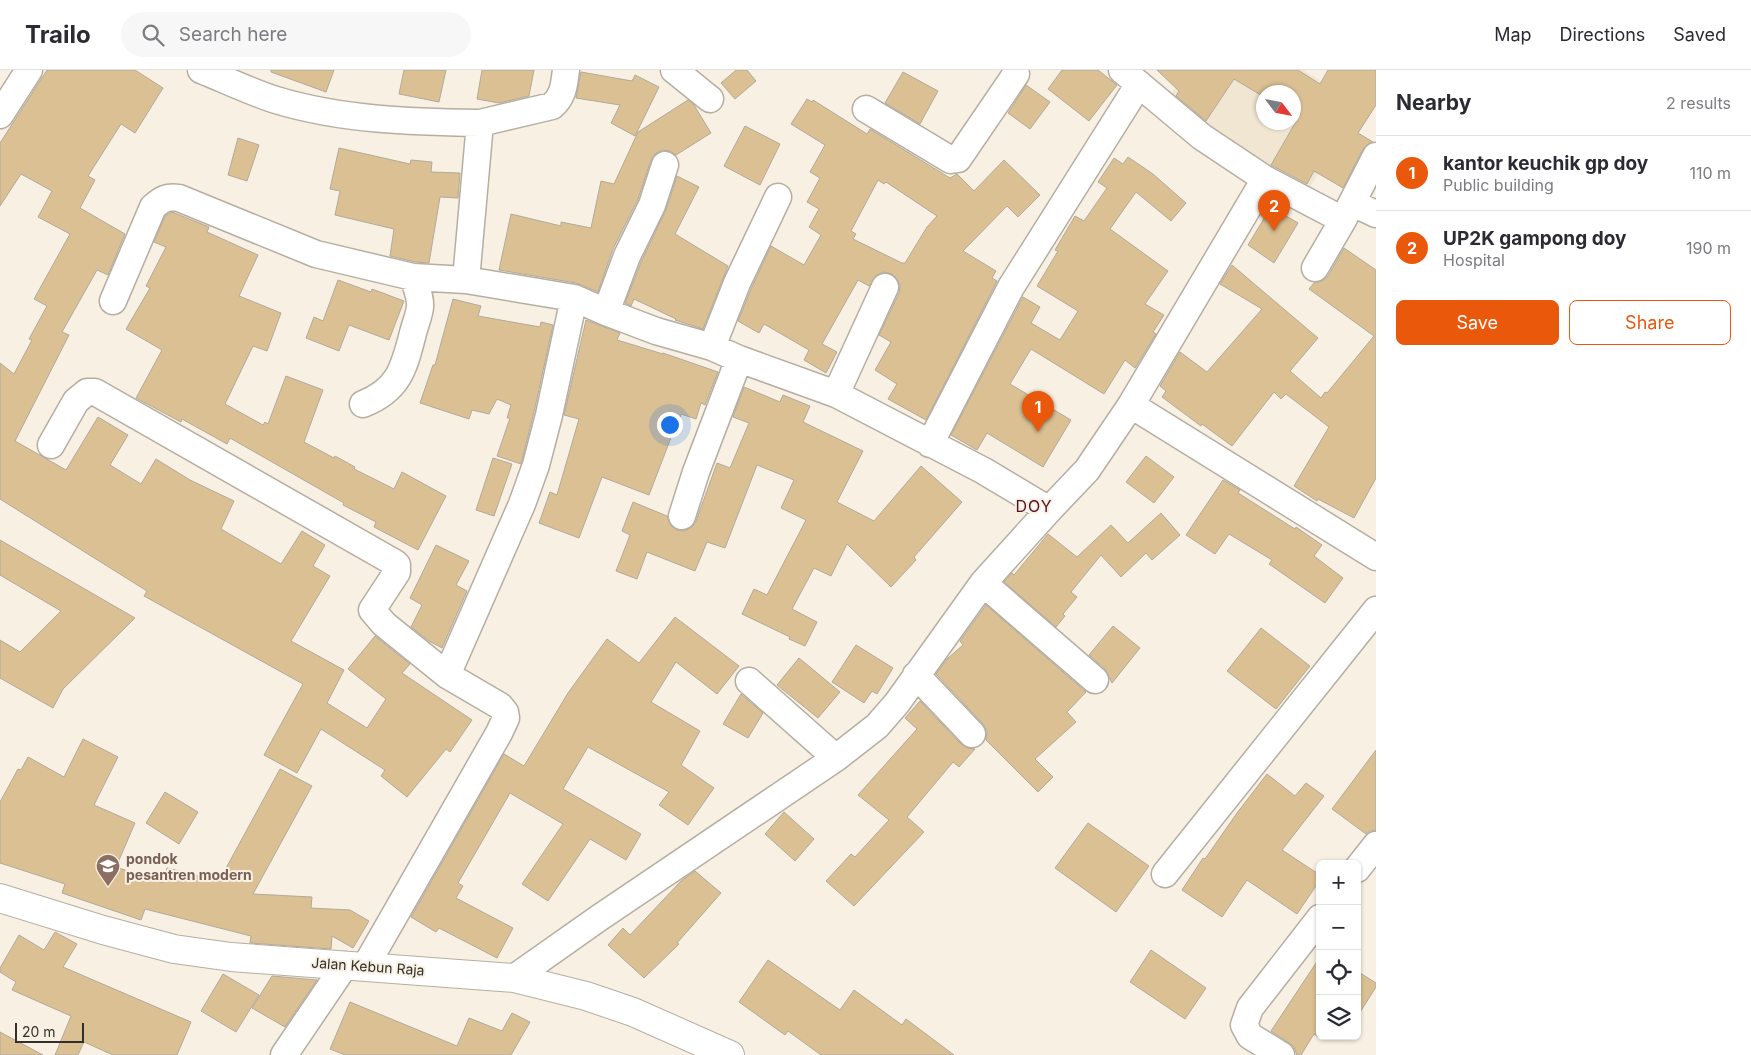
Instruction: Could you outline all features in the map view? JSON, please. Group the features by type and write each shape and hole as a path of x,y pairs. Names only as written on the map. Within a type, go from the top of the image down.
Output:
{"street":[{"path":"0,115 29,70"},
{"path":"201,70 274,100 326,113 370,118 480,123 552,106 559,101 566,70"},
{"path":"674,70 710,99"},
{"path":"866,109 951,160 958,159 1016,71"},
{"path":"930,444 1011,287 1131,77 1202,137 1265,179 1348,212 1376,214"},
{"path":"466,280 480,123"},
{"path":"1315,268 1348,212 1376,156"},
{"path":"606,312 628,256 652,205 665,165"},
{"path":"514,978 599,918 836,758 877,726 983,583 1087,470 1131,405 1265,179"},
{"path":"113,301 153,207 164,198 170,196 179,198 316,254 413,277 466,280 574,298 656,330 712,347 739,359 836,394 984,471 1049,510"},
{"path":"712,347 734,291 778,197"},
{"path":"363,404 379,398 388,390 398,377 406,360 420,306 413,277"},
{"path":"836,394 884,287"},
{"path":"447,675 519,512 536,465 549,415 574,298"},
{"path":"682,516 696,472 739,359"},
{"path":"51,445 76,401 87,392 95,392 395,563 397,565 397,572 372,610 384,624 447,675 500,706 504,712 506,718 489,750 355,966 284,1055"},
{"path":"1131,405 1376,557"},
{"path":"983,583 1094,680"},
{"path":"1165,874 1376,610"},
{"path":"916,675 972,734"},
{"path":"749,682 836,758"},
{"path":"1361,864 1376,845"},
{"name":"Jalan Kebun Raja","path":"0,898 103,930 174,949 231,957 514,978 586,996 634,1012 725,1054"},
{"path":"1282,1055 1250,1036 1244,1025 1250,1008 1316,923"}],"shaded area":[{"path":"1187,70 1303,70 1359,105 1304,197 1165,104"}],"building":[{"path":"47,70 135,70 163,88 135,133 121,124 88,176 95,180 80,208 125,234 108,275 97,270 62,332 69,335 15,441 66,470 98,417 128,435 110,465 141,484 156,459 190,480 234,501 221,529 281,564 302,531 325,545 313,566 330,576 291,641 344,670 327,703 367,728 386,699 348,669 375,636 410,664 402,673 472,720 450,752 446,749 407,797 381,776 385,770 321,729 297,773 264,755 303,684 144,596 147,591 0,499 0,363 14,374 32,340 29,339 47,306 34,299 70,234 38,217 52,191 21,174 0,206 0,143"},
{"path":"271,70 334,70 326,92 271,72"},
{"path":"404,70 446,70 439,102 399,94"},
{"path":"482,70 534,70 529,96 499,103 477,99"},
{"path":"736,70 747,70 756,81 735,99 721,83"},
{"path":"1062,70 1098,70 1117,85 1089,121 1048,89"},
{"path":"1157,70 1298,70 1320,84 1328,70 1376,70 1376,105 1358,133 1373,142 1363,149 1343,188 1314,171 1307,184 1271,165 1291,130 1301,130 1301,85 1256,85 1256,92 1234,79 1206,121 1176,96 1179,91"},
{"path":"581,72 632,81 635,75 659,87 635,136 611,123 620,105 576,98"},
{"path":"903,72 938,91 920,124 885,103"},
{"path":"1026,85 1050,102 1030,129 1008,113"},
{"path":"807,99 812,102 813,100 867,134 870,129 950,178 957,174 974,191 1004,160 1040,195 1018,217 1007,206 963,251 996,271 992,278 997,281 926,420 888,399 897,384 875,370 891,342 879,335 899,293 900,285 892,274 884,272 877,275 869,286 858,280 822,344 837,352 826,373 804,360 809,350 764,324 759,333 738,321 771,246 804,265 821,235 809,227 819,209 807,202 820,178 810,172 825,145 791,124","holes":["878,180 884,184 886,182 937,216 927,227 905,263 853,239 856,234 851,231"]},
{"path":"688,100 694,105 711,133 676,155 670,151 662,150 655,154 651,160 638,199 613,249 598,292 576,283 499,270 511,214 561,226 561,222 591,228 601,181 614,184 638,132"},
{"path":"745,126 780,144 760,185 724,166"},
{"path":"238,138 259,145 247,181 228,175"},
{"path":"339,148 410,164 411,160 432,162 431,172 460,173 458,198 440,197 429,263 390,256 394,229 335,215 340,191 330,189"},
{"path":"1128,157 1153,174 1186,203 1171,221 1136,192 1110,229 1168,271 1145,304 1164,315 1153,332 1156,334 1135,368 1125,360 1104,394 1031,349 1010,384 1071,420 1043,467 987,433 977,450 951,435 1023,297 1040,307 1031,323 1060,340 1078,311 1037,286 1058,251 1055,250 1075,216 1084,221 1107,188 1098,182 1114,158 1123,164"},
{"path":"677,176 699,187 675,234 728,266 703,329 675,320 634,299 631,306 625,303 641,262 666,210"},
{"path":"1271,207 1298,223 1274,263 1248,245"},
{"path":"172,212 209,227 207,232 258,255 239,296 281,313 267,351 253,346 225,404 263,425 265,422 268,424 286,376 323,390 304,442 334,458 335,456 355,467 354,469 394,489 402,472 446,496 418,550 374,527 376,522 343,505 344,503 230,438 227,444 182,419 181,422 136,398 162,350 126,329 150,288 146,286 166,247 154,242 165,216"},
{"path":"1344,248 1376,270 1376,478 1354,518 1318,499 1317,501 1294,486 1329,427 1286,394 1281,399 1274,392 1232,446 1162,397 1166,391 1160,386 1180,352 1207,372 1262,309 1220,284 1232,265 1318,338 1290,371 1321,398 1374,336 1309,289 1314,283 1322,281 1328,276"},
{"path":"338,280 371,292 372,289 404,301 389,340 349,325 339,351 306,338 314,317 323,321"},
{"path":"453,299 481,306 478,316 540,327 541,322 553,325 521,464 497,456 510,418 507,418 511,405 497,399 489,414 472,410 469,419 420,403 433,365 435,365"},
{"path":"586,320 620,333 617,340 663,353 718,372 705,405 701,403 696,419 681,414 675,436 672,435 649,495 602,477 579,538 539,523 550,492 557,495 579,419 564,415"},
{"path":"744,387 780,402 783,395 810,406 803,422 863,451 837,502 874,521 921,466 962,502 914,557 916,560 891,587 847,544 831,576 814,568 792,609 817,622 805,646 742,614 754,589 767,595 806,520 781,508 794,480 757,465 725,548 707,542 695,571 647,552 637,579 616,571 630,535 622,531 633,502 667,516 671,526 677,530 685,531 692,527 696,521 717,463 730,468 749,423 733,417"},
{"path":"1146,456 1174,477 1154,503 1126,482"},
{"path":"493,458 512,464 494,516 476,510"},
{"path":"1223,480 1240,490 1238,493 1295,529 1296,527 1322,545 1314,556 1343,578 1325,603 1269,564 1272,560 1229,534 1215,554 1186,535"},
{"path":"1161,513 1180,535 1152,560 1146,553 1121,577 1101,555 1071,592 1077,597 1063,614 1065,616 1056,627 1004,582 1012,573 1014,575 1048,534 1077,557 1111,525 1128,543"},
{"path":"0,540 135,618 63,689 53,708 0,678 0,640 20,652 61,611 0,575"},
{"path":"436,545 469,561 456,585 467,591 442,648 411,627 422,605 410,598"},
{"path":"986,605 1086,692 1067,712 1076,722 1035,759 1053,777 1038,792 986,740 987,731 983,724 936,674 947,659 963,645 960,641"},
{"path":"675,617 739,666 717,694 676,662 651,702 700,731 681,765 714,788 688,825 659,805 669,792 588,747 563,789 641,834 626,860 590,839 548,901 522,884 563,824 510,793 458,883 463,886 456,898 513,928 497,958 439,928 436,932 411,917 504,754 524,766 568,693 607,639 639,663"},
{"path":"1113,626 1140,648 1112,683 1105,669 1089,655"},
{"path":"1261,628 1310,666 1276,709 1227,671"},
{"path":"856,645 893,668 877,694 872,691 864,703 832,682"},
{"path":"799,658 840,692 818,718 777,685"},
{"path":"741,694 763,713 748,738 723,724"},
{"path":"920,701 961,744 967,748 975,749 959,767 953,762 907,817 924,832 854,906 826,881 851,854 855,857 889,820 858,795 917,729 905,718"},
{"path":"83,739 118,757 94,805 135,823 116,867 163,883 167,868 219,881 280,769 312,786 253,894 312,897 311,908 350,910 369,921 353,948 332,936 331,949 250,943 251,936 145,909 141,920 62,893 65,884 0,863 0,802 18,769 21,770 28,757 64,777"},
{"path":"1376,750 1376,830 1366,834 1332,809"},
{"path":"1267,774 1295,796 1306,783 1324,796 1282,850 1316,872 1316,886 1297,914 1247,880 1222,917 1182,890 1203,858 1205,859"},
{"path":"165,792 198,812 179,844 146,823"},
{"path":"784,812 814,839 795,861 765,834"},
{"path":"1088,823 1149,866 1116,912 1055,868"},
{"path":"695,871 721,893 677,943 679,944 644,978 608,945 623,928 630,935 681,881"},
{"path":"55,932 77,944 63,967 191,1022 177,1055 113,1055 84,1042 78,1055 55,1055 71,1016 12,990 16,982 0,972 0,968 19,935 44,950"},
{"path":"1151,950 1206,988 1185,1019 1130,982"},
{"path":"768,960 840,1010 854,990 902,1025 906,1019 954,1055 821,1055 788,1031 785,1035 739,1002"},
{"path":"1316,963 1316,1035 1314,1034 1301,1055 1297,1055 1294,1047 1271,1031"},
{"path":"223,974 259,995 236,1032 201,1011"},
{"path":"1361,974 1376,983 1376,987 1361,1011"},
{"path":"272,976 317,980 285,1027 252,1008"},
{"path":"350,1002 457,1046 469,1018 502,1031 512,1013 530,1022 511,1055 345,1055 330,1049"},
{"path":"0,1032 43,1055 0,1055"}],"place":[{"name":"UP2K gampong doy","path":"1274,231"},
{"name":"kantor keuchik gp doy","path":"1038,432"},
{"name":"pondok pesantren modern","path":"108,887"}],"district":[{"name":"DOY","path":"1034,506"}]}
